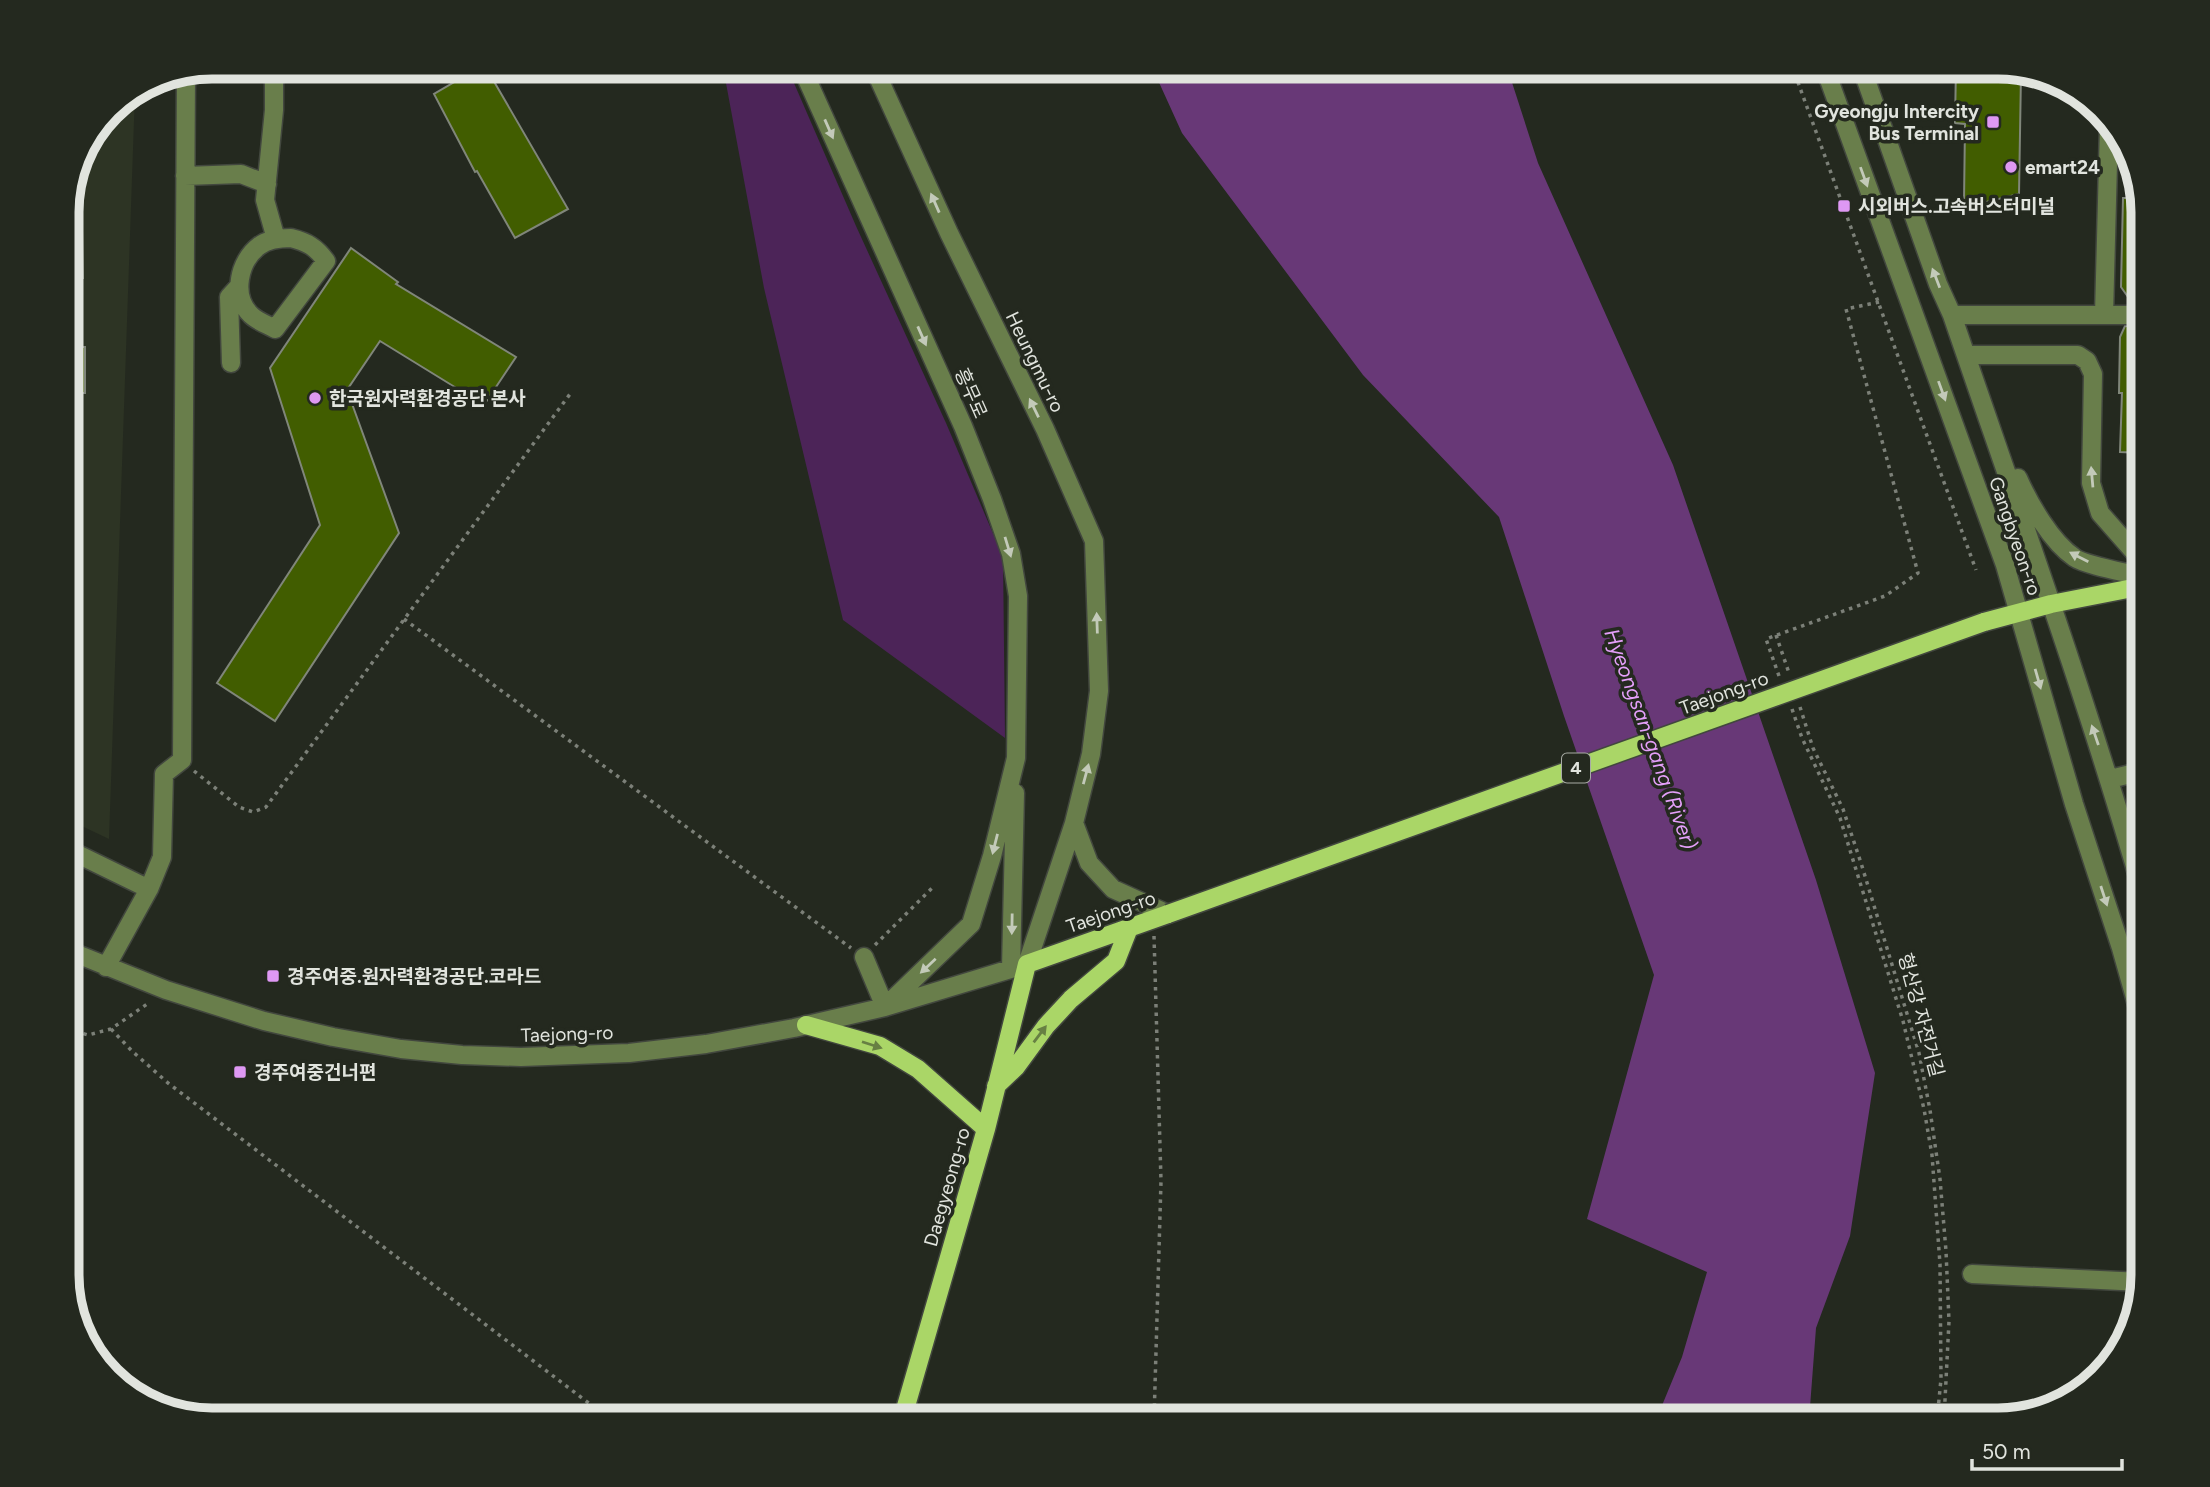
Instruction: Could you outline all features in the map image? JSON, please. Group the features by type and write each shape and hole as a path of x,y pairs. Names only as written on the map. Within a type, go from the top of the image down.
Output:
{"main road":[{"name":"Taejong-ro","path":"1021,971 1129,928 1984,622 2051,604 2131,589"},
{"path":"996,1086 1016,1067 1046,1026 1071,999 1116,961 1129,928"},
{"name":"Daegyeong-ro","path":"905,1408 986,1129 1021,971"},
{"path":"806,1025 880,1046 918,1069 986,1129"}],"street":[{"path":"274,79 274,110 265,200 276,239"},
{"name":"흥무로","path":"807,79 962,426 1011,554 1018,596 1016,758 1021,971"},
{"name":"Heungmu-ro","path":"879,79 949,233 1045,429 1094,541 1099,691 1091,754 1074,823"},
{"name":"Gangbyeon-ro","path":"1829,79 2005,565 2074,804 2131,985"},
{"name":"Gangbyeon-ro","path":"1866,79 1966,355 2110,779 2131,850"},
{"path":"107,967 149,889 162,857 164,774 182,760 186,81"},
{"path":"2104,315 2112,142"},
{"path":"185,176 241,174 267,184"},
{"path":"276,239 305,241 318,250 326,261 275,329 251,315 242,301 239,286 241,270 249,256 261,245 276,239"},
{"path":"231,363 229,297 239,286"},
{"path":"1952,315 2131,315"},
{"path":"1966,355 2078,355 2087,361 2092,374 2091,483 2100,513 2131,548"},
{"path":"2001,457 2013,465 2048,531 2076,559 2131,574"},
{"name":"흥무로","path":"885,1007 971,924 992,856 1016,758"},
{"path":"2110,779 2131,774"},
{"path":"1074,823 1088,863 1113,889 1161,917"},
{"path":"1021,971 1074,823"},
{"path":"79,855 149,889"},
{"name":"Taejong-ro","path":"79,955 166,990 264,1021 333,1037 401,1049 521,1057 629,1053 706,1044 885,1007 1021,971"},
{"path":"864,957 885,1007"},
{"path":"1972,1274 2131,1281"}],"path":[{"path":"1797,79 1976,570"},
{"path":"1780,676 1766,639 1885,596 1918,573 1846,309 1880,302"},
{"path":"182,760 239,807 253,812 266,807 570,394"},
{"path":"404,619 864,957 934,886"},
{"path":"1776,635 1789,673"},
{"name":"형산강 자전거길","path":"1797,698 1814,748 1843,809 1919,1053 1940,1179 1947,1251 1949,1321 1945,1408"},
{"path":"1789,701 1802,738 1840,818 1902,1021 1924,1109 1931,1155 1940,1264 1941,1379 1938,1408"},
{"path":"1154,1408 1161,1181 1161,917"},
{"path":"79,1033 88,1035 111,1029 166,990"},
{"path":"111,1029 168,1083 595,1408"}],"shaded area":[{"path":"725,79 792,79 1003,557 1005,738 843,620 764,288"},
{"path":"135,104 109,839 79,825 79,203 83,177 92,153 106,131"}],"water":[{"name":"Hyeongsan-gang (River)","path":"1157,79 1511,79 1538,163 1673,465 1816,880 1875,1073 1850,1236 1816,1328 1810,1408 1661,1408 1682,1357 1707,1272 1587,1219 1654,975 1564,716 1499,517 1363,375 1182,133"}],"building":[{"path":"460,79 493,79 568,209 515,238 477,171 475,172 434,94"},
{"path":"1956,79 2021,81 2019,194 1986,202 1964,202 1965,124 1955,123"},
{"path":"2123,198 2130,198 2131,301 2121,287"},
{"path":"79,230 82,230 83,278 79,278"},
{"name":"한국원자력환경공단 본사","path":"351,248 398,282 396,284 516,357 484,405 380,341 347,390 399,533 275,721 217,683 320,525 270,368"},
{"path":"2125,326 2131,326 2131,452 2120,452 2120,337"},
{"path":"79,347 85,347 85,393 79,393"}],"place":[{"name":"Gyeongju Intercity Bus Terminal","path":"1993,122"},
{"name":"emart24","path":"2011,167"},
{"name":"시외버스.고속버스터미널","path":"1844,206"},
{"name":"한국원자력환경공단 본사","path":"315,398"},
{"name":"경주여중.원자력환경공단.코라드","path":"273,976"},
{"name":"경주여중건너편","path":"240,1072"}]}
